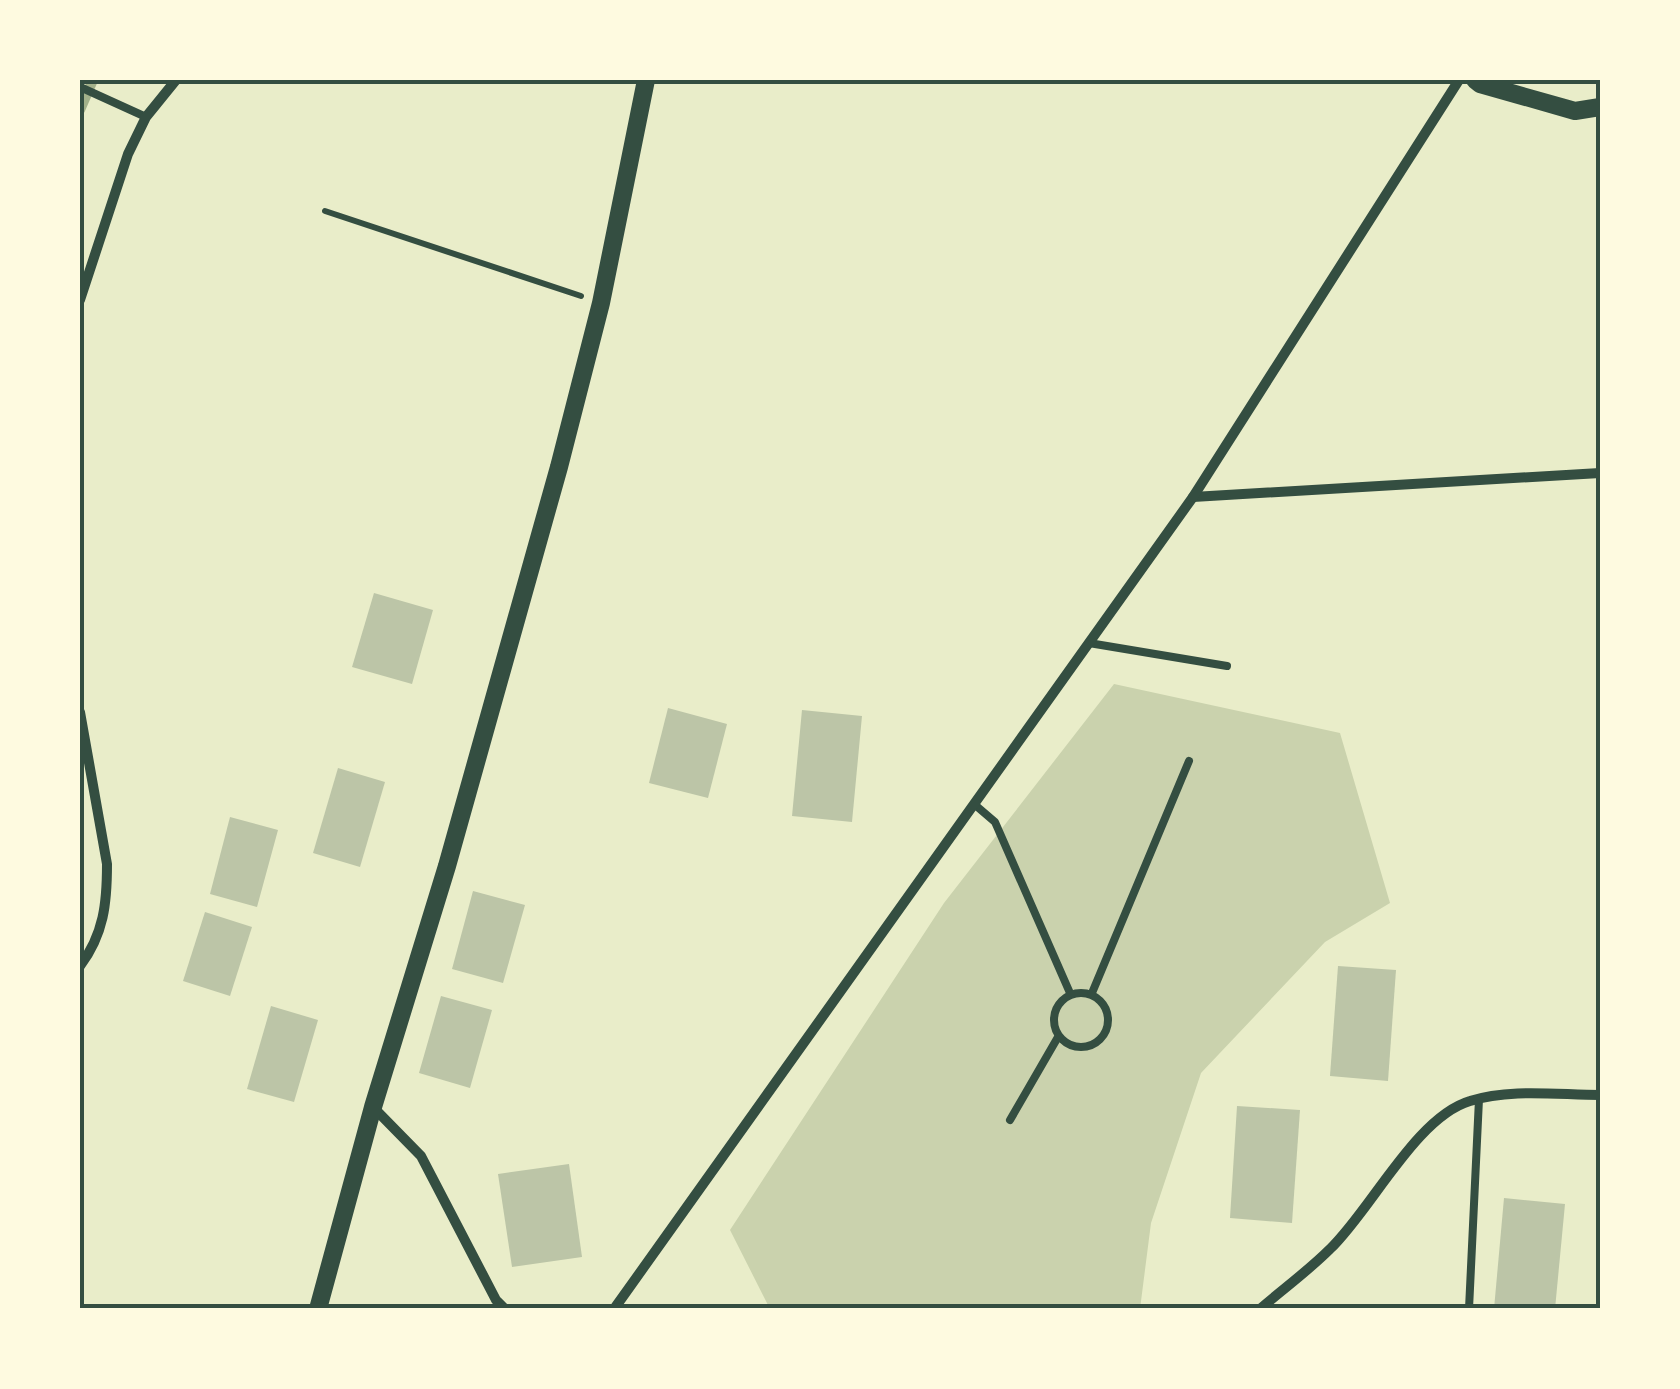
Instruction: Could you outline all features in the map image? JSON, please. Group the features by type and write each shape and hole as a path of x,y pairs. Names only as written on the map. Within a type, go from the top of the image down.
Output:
{"street":[{"path":"80,300 128,154 146,118 176,80"},
{"path":"318,1309 374,1106 448,866 559,467 601,303 646,80"},
{"path":"614,1309 1193,497 1459,80"},
{"path":"1475,80 1575,110 1600,107"},
{"path":"1193,497 1600,473"},
{"path":"80,712 107,864 105,912 99,935 80,966"},
{"path":"1260,1309 1332,1248 1427,1130 1447,1112 1492,1096 1600,1095"},
{"path":"374,1106 421,1156 504,1309"}],"lane":[{"path":"80,87 146,118"},
{"path":"1089,643 1227,666"},
{"path":"1092,993 1189,762"},
{"path":"974,804 995,822 1070,993"},
{"path":"1070,993 1092,993 1106,1006 1108,1027 1100,1041 1085,1048 1072,1046 1058,1036 1053,1018 1058,1002 1070,993"},
{"path":"1010,1120 1058,1036"},
{"path":"1469,1309 1479,1099"}],"path":[{"path":"324,211 601,303"}],"green space":[{"path":"1114,684 1340,733 1390,903 1325,942 1201,1073 1151,1223 1140,1309 770,1309 730,1230 944,903"}],"building":[{"path":"374,593 433,610 412,684 352,667"},
{"path":"668,708 727,724 708,798 649,783"},
{"path":"802,710 862,716 852,822 792,816"},
{"path":"338,768 385,782 360,867 313,853"},
{"path":"230,817 278,830 257,907 210,894"},
{"path":"473,891 525,905 503,983 452,969"},
{"path":"205,912 252,927 230,996 183,981"},
{"path":"1338,966 1396,970 1388,1081 1330,1076"},
{"path":"441,996 492,1010 470,1088 419,1073"},
{"path":"271,1006 318,1020 294,1102 247,1089"},
{"path":"1237,1106 1300,1110 1292,1223 1230,1218"},
{"path":"569,1164 582,1257 512,1267 498,1174"},
{"path":"1504,1198 1565,1204 1555,1309 1494,1309"}],"waterway":[{"path":"80,110 93,80"}]}
